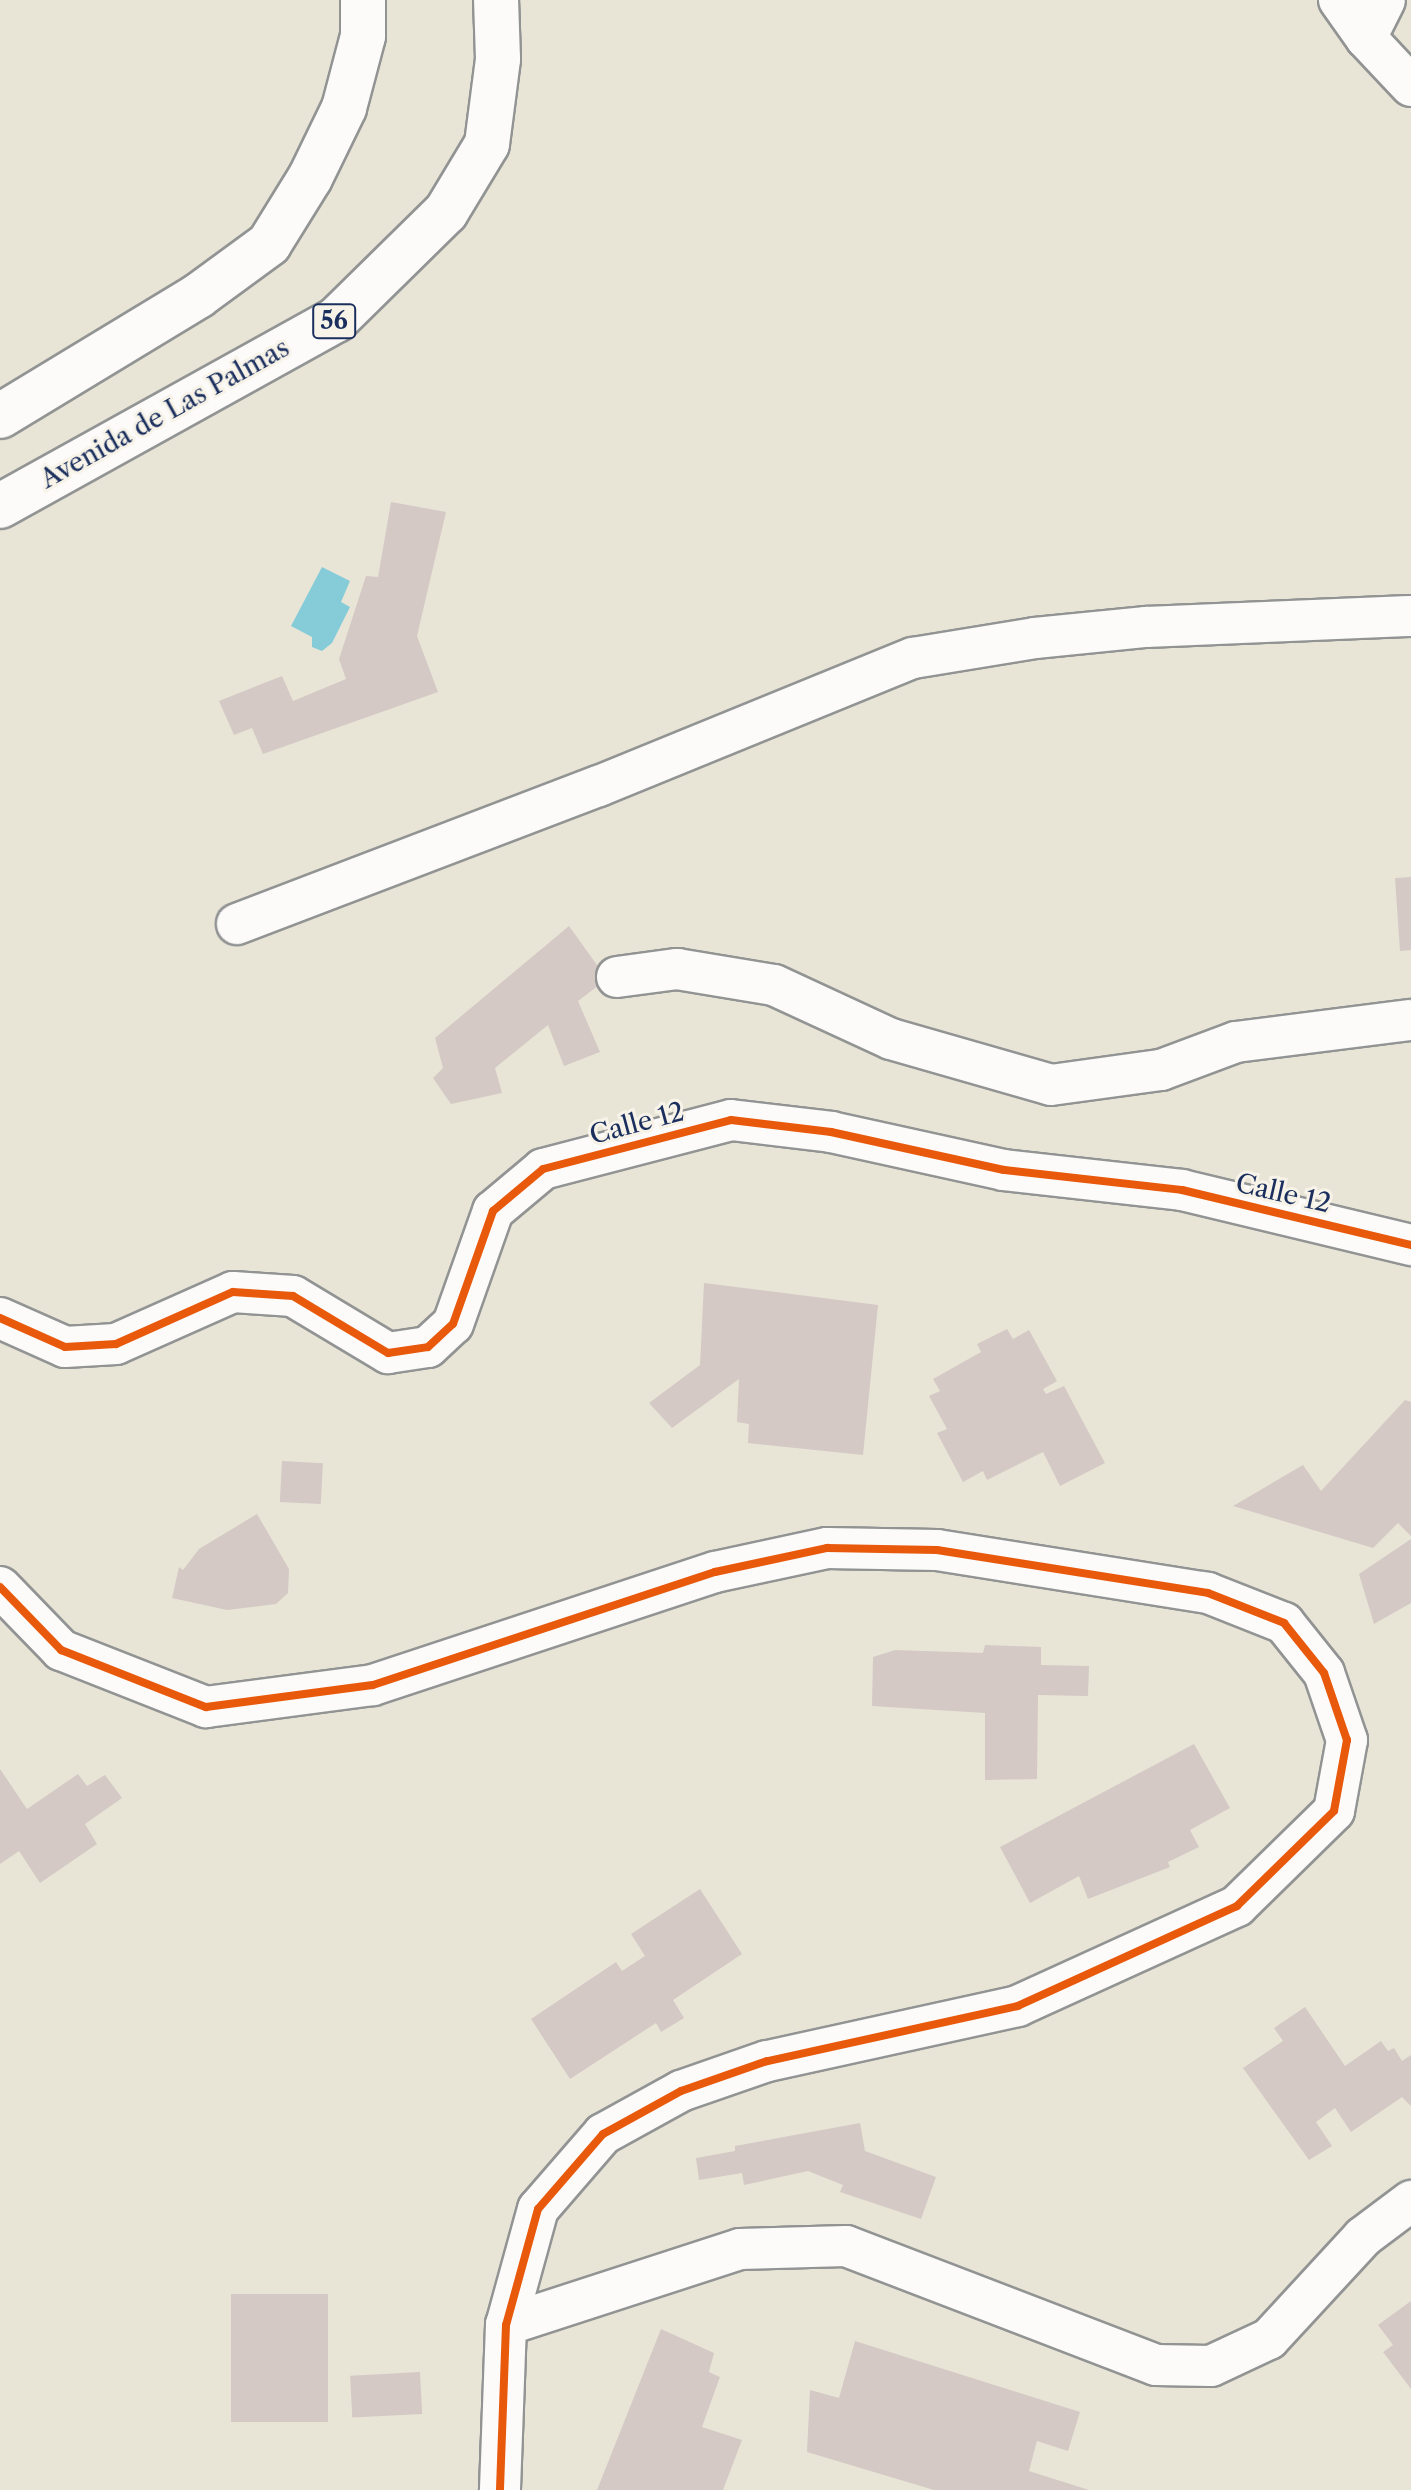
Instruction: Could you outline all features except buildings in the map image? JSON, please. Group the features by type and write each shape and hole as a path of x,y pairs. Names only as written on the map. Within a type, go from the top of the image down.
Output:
{"main road":[{"path":"0,416 198,296 269,244 310,178 344,108 363,36 363,0"},
{"name":"Avenida de Las Palmas","path":"0,506 336,320 446,212 487,144 498,59 496,0"}],"street":[{"path":"1339,0 1366,38 1411,86"},
{"path":"1366,38 1385,0"},
{"path":"237,924 599,786 913,658 1035,638 1146,627 1411,616"},
{"path":"617,977 677,969 774,985 891,1039 1051,1085 1161,1070 1236,1042 1411,1020"},
{"name":"Calle 12","path":"0,1318 65,1347 103,1345 116,1344 233,1292 293,1296 388,1353 428,1347 453,1324 493,1211 543,1169 731,1120 831,1132 1004,1170 1182,1190 1411,1245"},
{"path":"0,1587 61,1650 206,1707 373,1685 715,1572 827,1548 937,1550 1208,1593 1284,1623 1324,1673 1347,1740 1334,1811 1237,1906 1018,2006 767,2061 681,2091 603,2134 538,2209 506,2325 500,2490"},
{"path":"506,2325 740,2249 846,2246 1156,2365 1211,2366 1269,2339 1363,2237 1411,2201"}],"water":[{"path":"322,567 350,581 341,602 350,607 332,643 322,651 312,647 312,637 291,626"}],"cycle path":[{"path":"0,1318 65,1347 116,1344 233,1292 293,1296 388,1353 428,1347 453,1324 493,1211 543,1169 731,1120 831,1132 1004,1170 1182,1190 1411,1245"},
{"path":"0,1587 61,1650 206,1707 373,1685 715,1572 827,1548 937,1550 1208,1593 1284,1623 1324,1673 1347,1740 1334,1811 1237,1906 1018,2006 767,2061 681,2091 603,2134 538,2209 506,2325 500,2490"}]}
